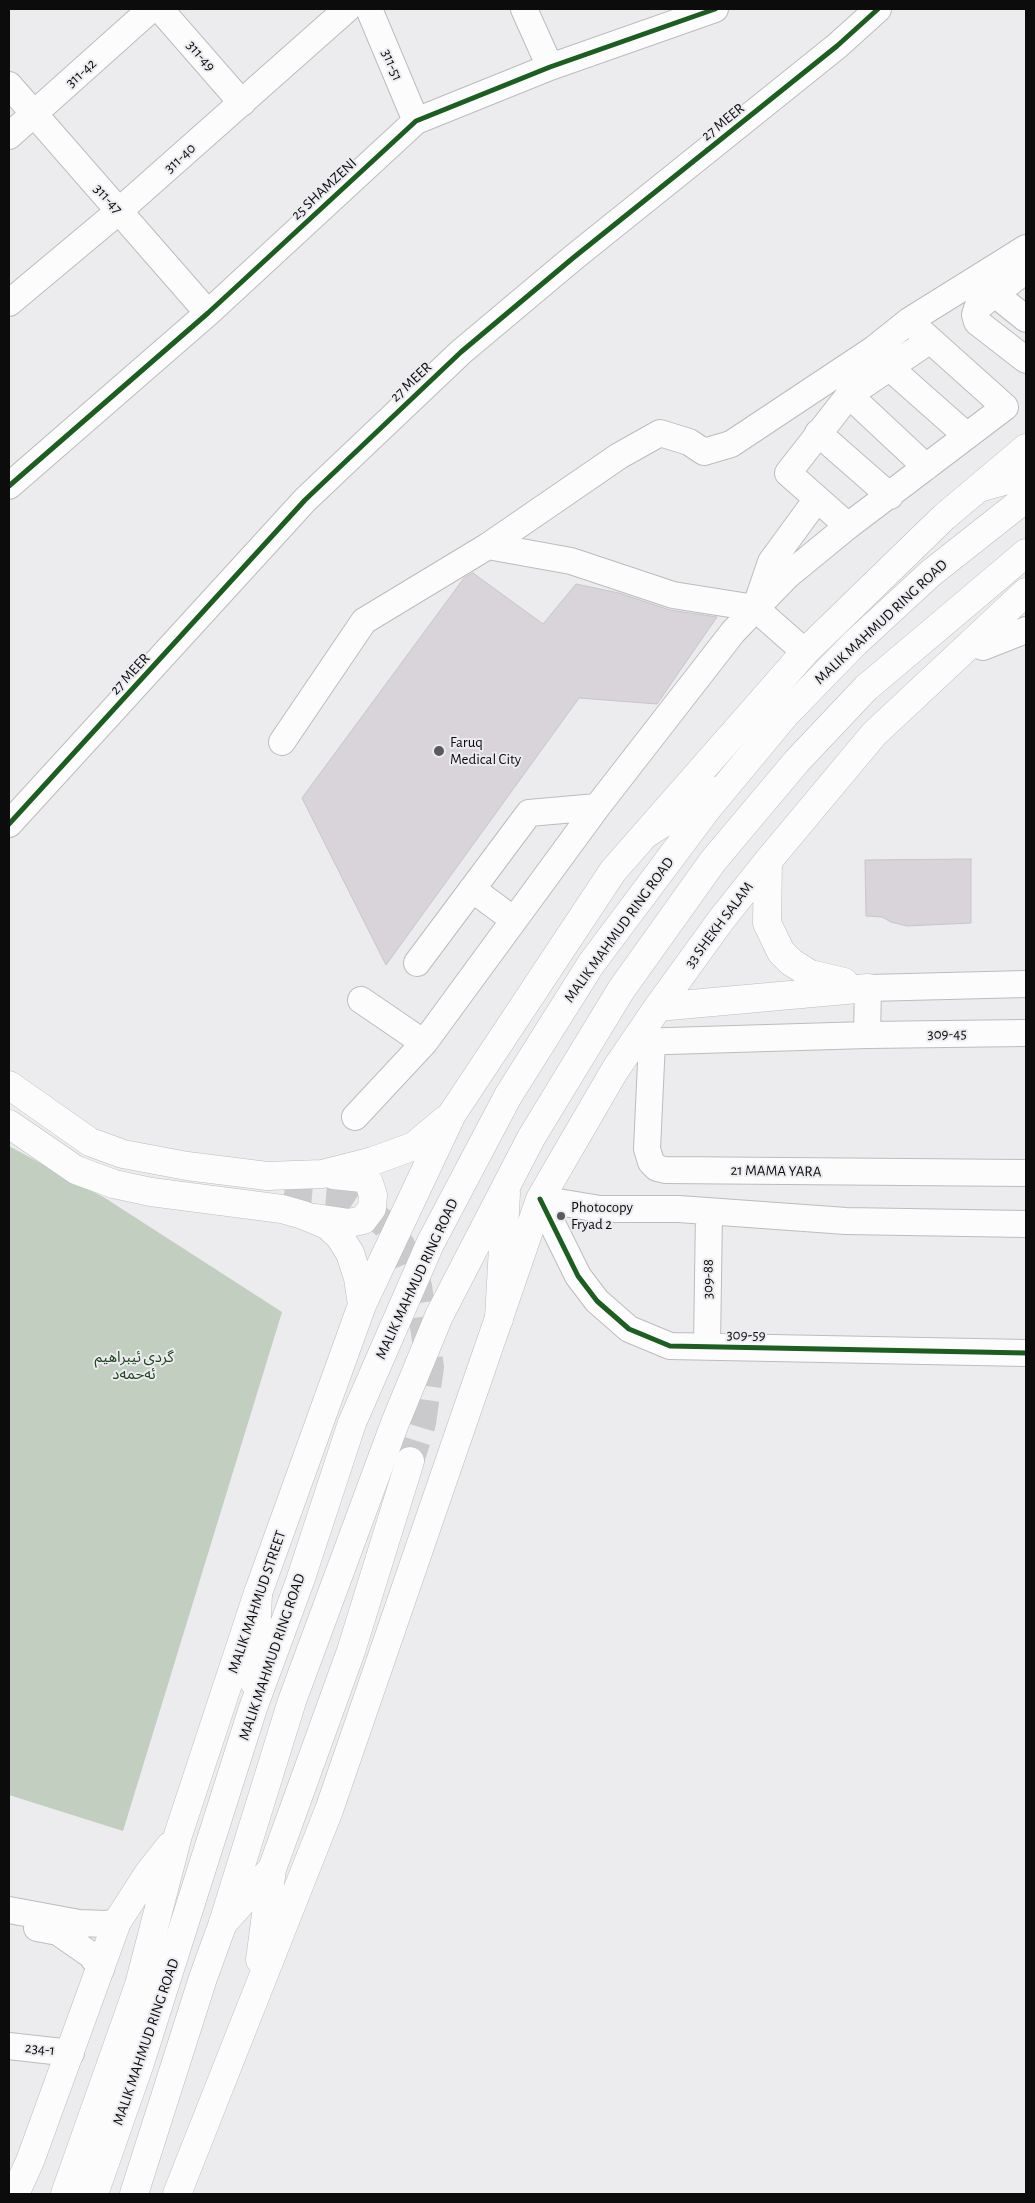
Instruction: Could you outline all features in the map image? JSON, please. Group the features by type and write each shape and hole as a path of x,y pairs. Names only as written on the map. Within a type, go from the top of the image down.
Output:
{"main road":[{"path":"322,1174 350,1168 414,1146 452,1114 613,871 806,652 944,517 982,487 1026,448"},
{"path":"982,487 1026,475"},
{"name":"MALIK MAHMUD RING ROAD","path":"94,2194 140,2063 253,1708 300,1581 352,1423 430,1244 508,1096 590,964 731,779 785,715 855,643 931,573 1026,498"},
{"path":"134,2194 203,1978 223,1923 292,1701 395,1423 439,1316 531,1138 621,990 725,847 797,760 866,688 1026,552"},
{"name":"33 SHEKH SALAM","path":"498,1318 540,1199 598,1099 643,1041 658,1006 721,920 874,734 1026,592"},
{"path":"646,834 731,779"},
{"path":"768,861 768,923 781,952 791,962 810,974 868,988"},
{"path":"658,1006 868,988"},
{"path":"9,1086 90,1142 123,1154 187,1166 267,1176 322,1174 362,1178 370,1183 373,1195 372,1208 363,1220 349,1223 312,1218 282,1210 151,1192 114,1184 76,1170 9,1124"},
{"path":"9,1106 87,1157 203,1186 284,1195"},
{"name":"MALIK MAHMUD STREET","path":"65,2194 139,1985 178,1834 258,1593 362,1305 452,1114"},
{"path":"176,2194 254,2004 329,1810 498,1318 507,1184"},
{"path":"312,1218 327,1225 339,1236 350,1253 358,1278 362,1305"},
{"path":"254,2004 272,1869 351,1651 410,1461"},
{"path":"253,1708 258,1593"},
{"path":"15,2194 30,2161 117,1922 148,1874 178,1834"},
{"path":"223,1923 272,1869"}],"street":[{"name":"311-42","path":"9,136 35,115 151,9"},
{"name":"311-49","path":"160,9 242,102"},
{"name":"311-40","path":"9,303 119,212 347,9"},
{"name":"311-51","path":"369,9 416,121"},
{"path":"524,9 550,67"},
{"name":"25 SHAMZENI","path":"9,486 208,313 416,121 550,67 715,9"},
{"name":"27 MEER","path":"9,824 305,500 461,352 573,258 836,46 878,9"},
{"name":"311-47","path":"9,85 208,313"},
{"path":"848,526 788,473 909,321 1026,248"},
{"path":"1025,274 994,294 977,308 977,322 1026,360"},
{"path":"994,294 1026,319"},
{"path":"779,569 848,526 1006,407 929,341 909,321"},
{"path":"282,742 364,621 488,546 620,456 660,433 689,442 704,452 723,448 881,358 929,341"},
{"path":"881,358 967,436"},
{"path":"849,396 926,467"},
{"path":"818,433 890,496"},
{"path":"355,1116 424,1043 597,807 733,632 755,608 779,569 816,498"},
{"path":"488,546 571,561 673,595 755,608 806,652"},
{"path":"973,642 983,647 1014,641 1026,630"},
{"path":"417,963 529,813 597,807"},
{"path":"472,889 514,920"},
{"path":"867,1035 868,988 1026,984"},
{"path":"361,1000 424,1043"},
{"name":"309-45","path":"643,1041 1026,1033"},
{"name":"21 MAMA YARA","path":"643,1041 648,1149 651,1162 657,1168 665,1170 1026,1174"},
{"path":"540,1199 600,1209 650,1208 846,1221 1026,1224"},
{"name":"309-59","path":"540,1199 578,1276 597,1302 629,1329 670,1346 1026,1353"},
{"name":"309-88","path":"707,1346 709,1212"},
{"path":"9,1910 79,1923 106,1924 117,1922"},
{"path":"9,1923 58,1932 91,1955 100,1969"},
{"name":"234-1","path":"9,2046 70,2053"}],"green space":[{"name":"گردی ئیبراھیم ئەحمەد","path":"9,1146 105,1198 282,1312 123,1831 9,1795"}],"building":[{"name":"Faruq Medical City","path":"473,573 543,624 576,584 619,593 670,610 717,617 657,704 579,698 386,965 302,798 464,578"},
{"path":"971,859 971,923 907,926 891,922 882,917 866,916 865,860"}],"tunnel":[{"path":"284,1195 350,1201 384,1223 401,1245 418,1286 430,1367 422,1423 410,1461"}],"cycle path":[{"path":"9,486 208,313 416,121 550,67 715,9"},
{"path":"9,824 305,500 461,352 573,258 837,46 878,9"},
{"path":"540,1199 578,1276 597,1301 629,1329 670,1346 1026,1353"}],"place":[{"name":"Faruq Medical City","path":"439,751"},
{"name":"Photocopy Fryad 2","path":"561,1216"}]}
